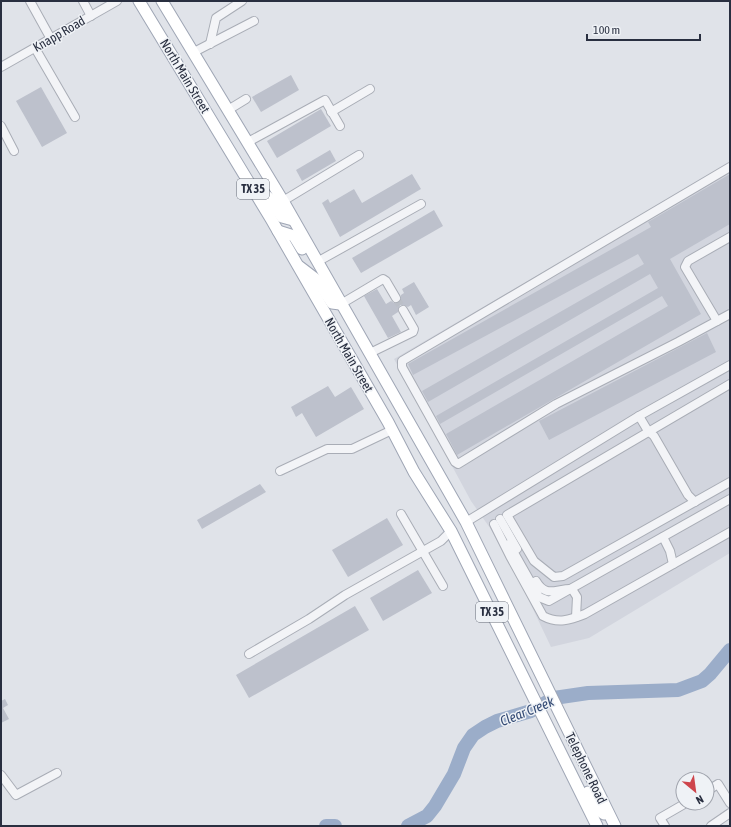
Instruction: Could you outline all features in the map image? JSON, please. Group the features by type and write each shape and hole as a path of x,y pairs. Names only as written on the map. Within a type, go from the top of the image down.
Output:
{"main road":[{"name":"North Main Street","path":"139,1 247,178 392,430 414,472 451,532 544,717"},
{"name":"North Main Street","path":"162,1 283,201 466,522 558,711"},
{"path":"247,178 271,200 282,217 293,220"},
{"path":"278,231 294,236 307,256 317,262"},
{"path":"296,264 317,280 332,303 341,304"},
{"path":"392,430 409,421"},
{"path":"451,532 466,522"},
{"name":"Telephone Road","path":"558,711 615,826"},
{"name":"Telephone Road","path":"544,717 597,826"},
{"path":"567,765 580,777 598,810 604,814 608,813"}],"street":[{"path":"30,1 51,39"},
{"path":"83,1 91,16"},
{"name":"Knapp Road","path":"1,67 117,1"},
{"path":"210,44 216,18 242,1"},
{"path":"194,52 254,21"},
{"path":"35,48 75,118"},
{"path":"331,112 370,89"},
{"path":"228,110 246,99"},
{"path":"248,142 325,100 340,126"},
{"path":"1,126 14,151"},
{"path":"283,201 359,155"},
{"path":"730,167 402,360 402,367 455,462 458,464 556,404 730,314"},
{"path":"317,262 421,204"},
{"path":"717,321 685,267 688,261 730,237"},
{"path":"341,304 383,279 386,281 396,298"},
{"path":"370,353 413,332 414,328 403,310"},
{"path":"466,522 639,416 730,365"},
{"path":"500,519 730,384"},
{"path":"639,416 648,431 654,436 688,495 695,502"},
{"path":"280,471 327,449 352,449 392,430"},
{"path":"483,512 500,519 534,561 554,576 563,576 730,482"},
{"path":"500,519 540,589 546,592 561,589 572,589 730,499"},
{"path":"401,514 443,586"},
{"path":"500,519 510,556 543,616 553,621 576,617 730,532"},
{"path":"249,654 441,541 451,532"},
{"path":"663,536 670,551 673,564"},
{"path":"572,589 576,598 576,617"},
{"path":"1,775 16,795 57,773"},
{"path":"715,786 718,784 730,803"},
{"path":"665,826 660,818 675,809"},
{"path":"711,826 730,813"}],"shaded area":[{"path":"730,163 730,553 589,638 551,647 521,584 490,528 471,501 394,359"}],"building":[{"path":"291,75 299,90 261,112 252,97"},
{"path":"41,87 67,133 42,147 16,101"},
{"path":"321,109 331,126 277,158 267,141"},
{"path":"330,150 336,161 302,181 296,170"},
{"path":"412,174 421,189 340,237 322,203 328,199 330,203 354,189 362,203"},
{"path":"730,174 730,224 670,259 701,314 457,455 446,434 668,306 662,296 440,424 436,416 658,288 650,274 428,402 422,391 644,264 638,254 413,375 408,364 651,227 648,222"},
{"path":"434,210 443,226 361,273 352,258"},
{"path":"414,282 429,307 416,315 411,305 408,307 400,305 398,312 392,316 401,332 388,338 364,296 377,289 386,304 391,301 398,303 401,300 401,295 404,293 402,289"},
{"path":"707,333 716,352 549,440 539,421"},
{"path":"328,386 335,397 351,387 364,409 316,437 302,413 296,417 291,407"},
{"path":"260,484 266,492 202,529 197,520"},
{"path":"387,518 403,545 348,577 332,550"},
{"path":"418,570 432,593 383,621 370,598"},
{"path":"355,606 369,630 249,698 236,675"},
{"path":"5,699 8,705 3,708 9,719 1,723 1,701"}],"waterway":[{"name":"Clear Creek","path":"408,826 427,816 435,806 454,774 464,748 473,735 485,727 497,721 531,711 554,698 588,693 678,690 702,681 710,674 730,650"},
{"name":"Clear Creek","path":"326,826 335,826"}],"tunnel":[{"path":"396,298 403,310"}]}
